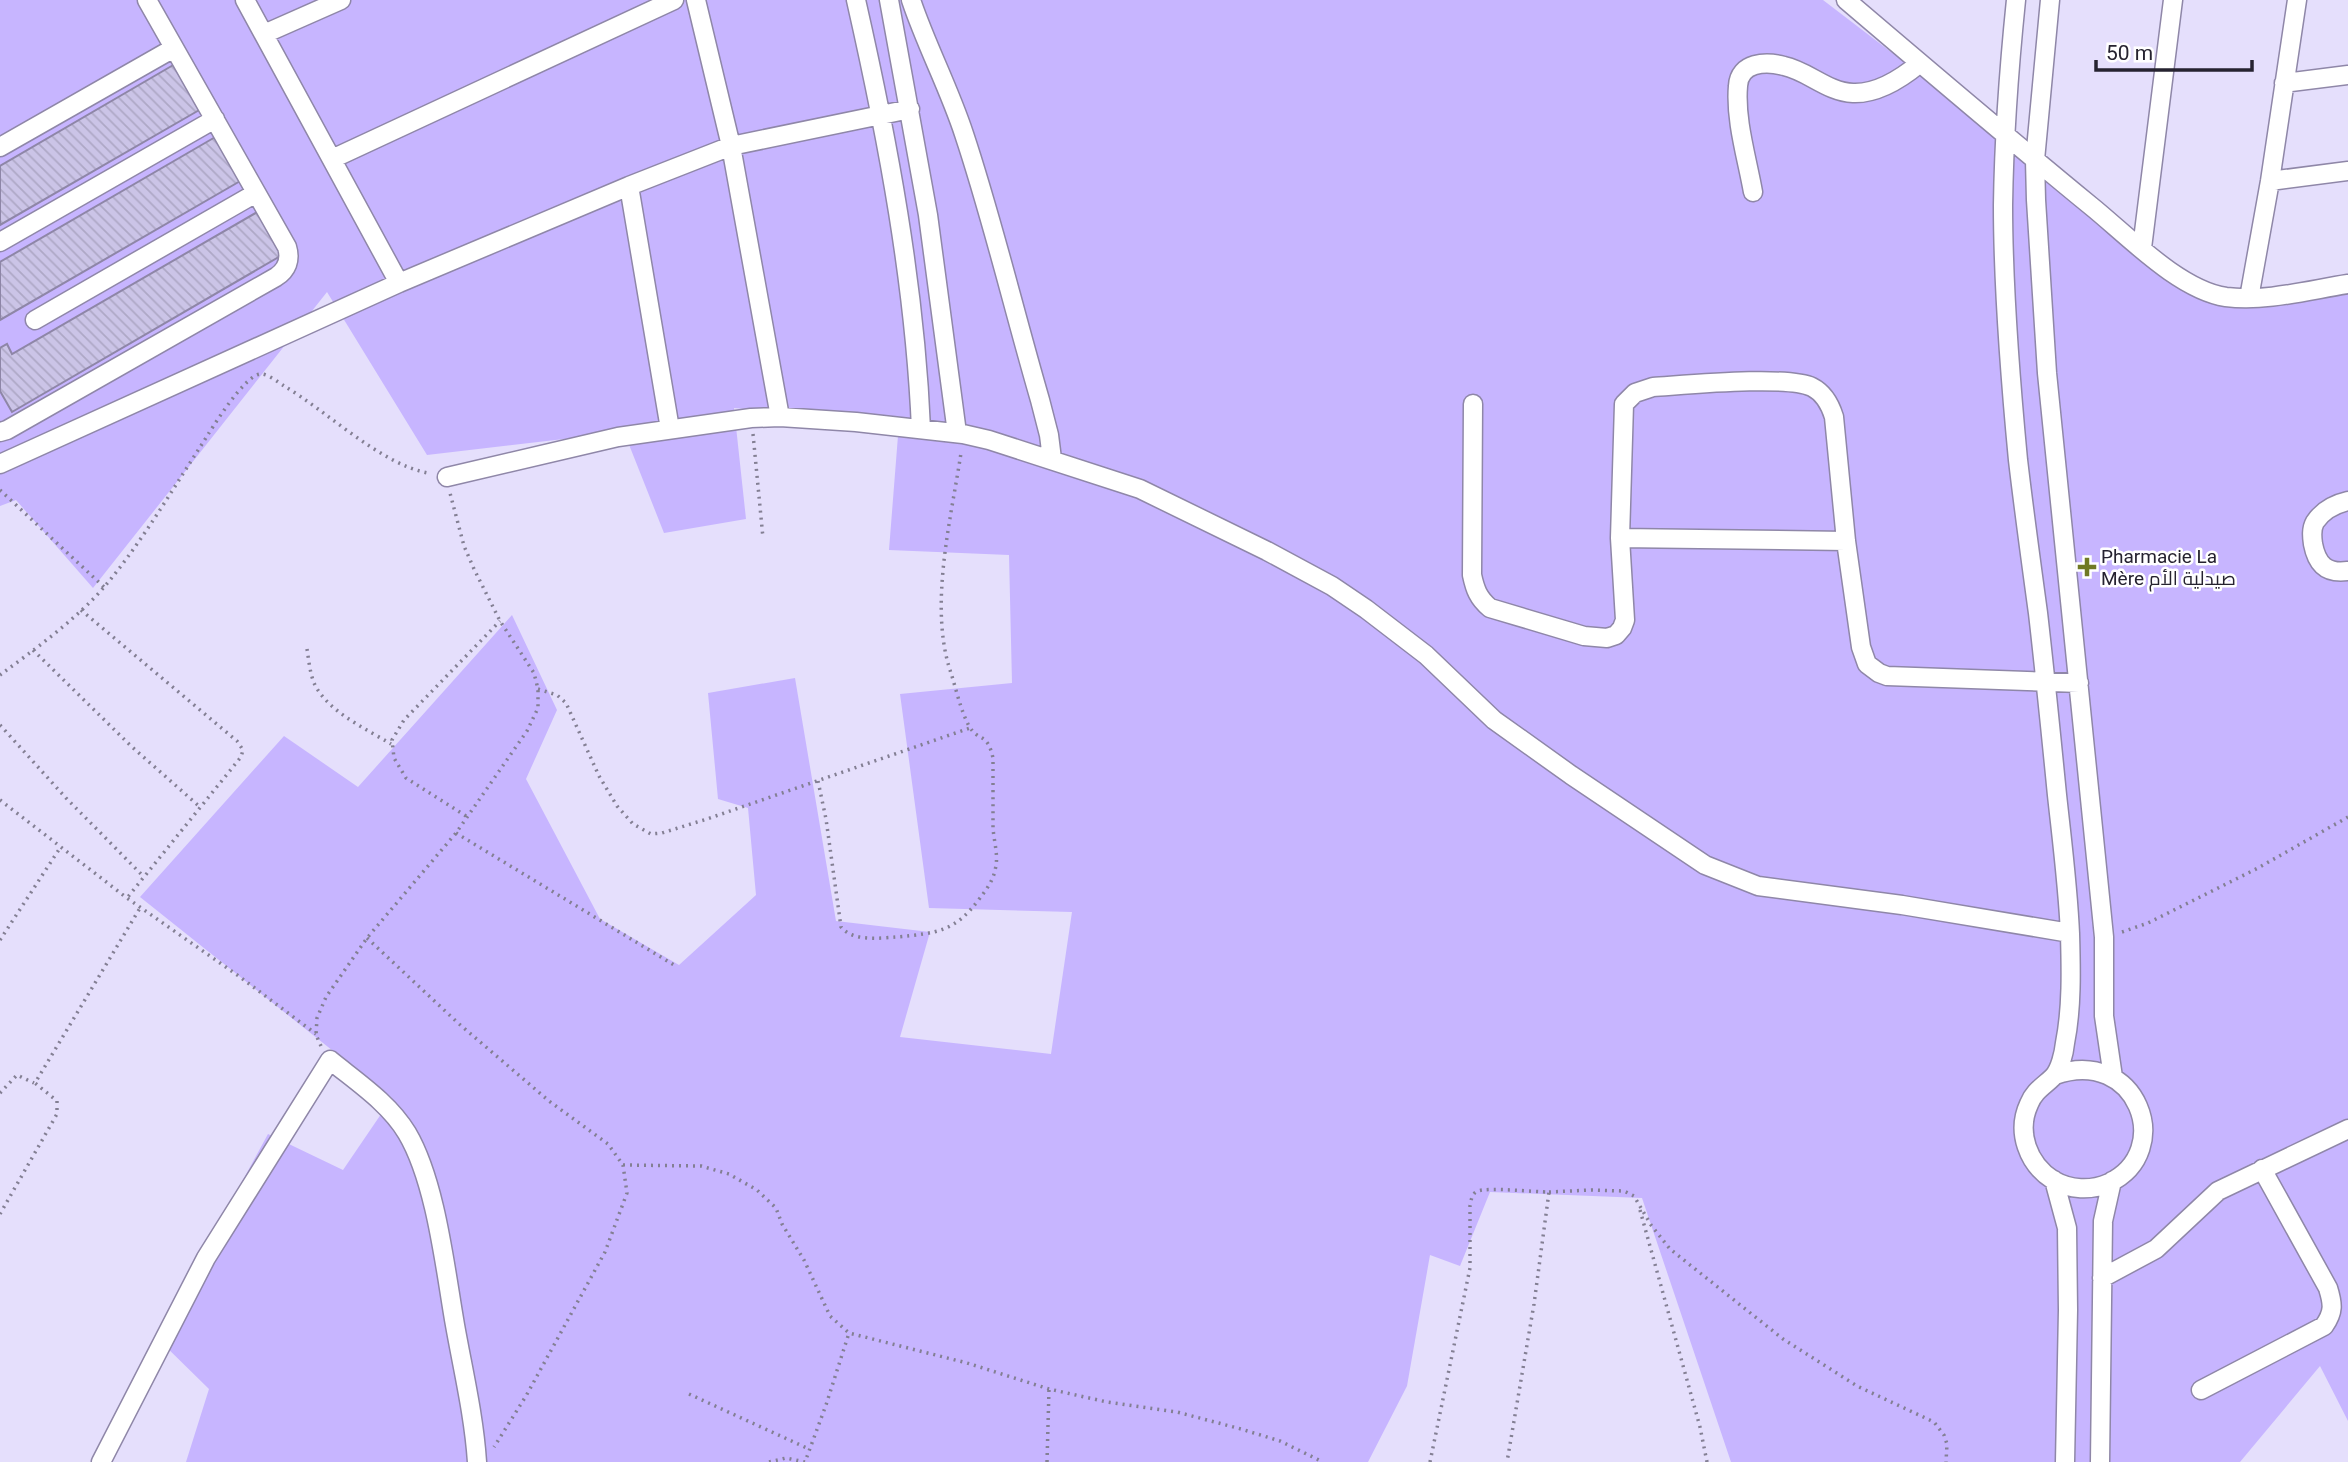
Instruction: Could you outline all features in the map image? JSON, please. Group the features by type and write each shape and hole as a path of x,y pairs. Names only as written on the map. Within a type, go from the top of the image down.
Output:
{"street":[{"path":"0,432 282,274 288,262 287,247 147,0"},
{"path":"245,0 399,283"},
{"path":"264,34 341,0"},
{"path":"332,159 674,0"},
{"path":"696,0 731,146 780,417"},
{"path":"856,0 880,114 914,327 921,429"},
{"path":"890,0 932,242 960,433"},
{"path":"911,0 963,131 980,184 1040,400 1052,459"},
{"path":"1846,0 2163,265 2206,290 2225,297 2249,298 2348,284"},
{"path":"2016,0 2003,202 2018,460 2045,682 2070,933 2069,1017 2065,1047 2055,1075"},
{"path":"2050,0 2035,160 2047,373 2104,937 2104,1016 2113,1077"},
{"path":"2143,248 2173,0"},
{"path":"2249,298 2270,181 2297,0"},
{"path":"0,147 174,48"},
{"path":"1753,192 1739,112 1737,85 1740,74 1758,64 1783,65 1831,88 1850,93 1865,93 1898,79 1920,63"},
{"path":"2284,83 2348,75"},
{"path":"0,464 399,283 731,146 910,109"},
{"path":"0,242 215,119"},
{"path":"2270,181 2348,171"},
{"path":"629,186 670,429"},
{"path":"35,320 256,193"},
{"path":"1474,404 1472,575 1481,601 1502,613 1584,636 1608,638 1616,635 1625,620 1620,538 1624,404 1642,389 1653,387 1787,381 1814,388 1830,404 1834,417 1846,541 1861,647 1871,669 1887,676 2079,683"},
{"path":"447,477 618,437 751,418 780,417 960,433 1052,459 1140,489 1332,586 1426,655 1494,720 1705,864 1758,886 1902,905 2070,933"},
{"path":"2348,500 2326,510 2314,523 2312,536 2315,554 2322,566 2334,572 2348,571"},
{"path":"1620,538 1846,541"},
{"path":"101,1462 206,1258 330,1060 379,1100 394,1116 407,1133 423,1169 441,1242 477,1462"},
{"path":"2071,1069 2088,1069 2113,1077 2131,1092 2139,1107 2143,1124 2137,1156 2127,1170 2112,1181 2094,1188 2075,1188 2054,1181 2042,1172 2030,1157 2024,1139 2024,1120 2029,1102 2040,1086 2055,1075 2071,1069"},
{"path":"2102,1278 2156,1249 2218,1191 2348,1129"},
{"path":"2201,1390 2324,1326 2331,1316 2333,1304 2328,1289 2262,1169"},
{"path":"2054,1181 2067,1228 2065,1462"},
{"path":"2100,1462 2103,1221 2112,1181"}],"path":[{"path":"0,676 104,587 140,538 220,416 246,382 260,373 309,400 390,458 415,471 447,477 464,546 500,621 534,673 538,689 538,708 527,731 456,832 367,938 326,997 317,1018 316,1035 330,1060"},
{"path":"751,418 763,538"},
{"path":"818,781 841,927 845,931 858,937 913,935 948,927 969,914 988,887 997,864 993,831 993,758 989,742 970,728 944,647 943,577 960,433"},
{"path":"0,490 104,587"},
{"path":"81,609 241,745 241,757 127,898"},
{"path":"467,817 407,778 394,758 392,744 396,731 404,720 500,621"},
{"path":"307,649 316,687 324,697 346,716 392,744"},
{"path":"33,650 131,746 200,807"},
{"path":"538,689 557,695 566,703 599,776 617,806 633,824 651,834 697,822 970,728"},
{"path":"0,724 66,798 144,877"},
{"path":"0,800 140,908 240,977 316,1035"},
{"path":"2104,937 2148,923 2348,817"},
{"path":"456,832 674,965"},
{"path":"0,940 60,848"},
{"path":"35,1083 140,908"},
{"path":"367,938 468,1032 549,1101 608,1144 623,1165 627,1193 606,1252 527,1396 492,1451"},
{"path":"0,1093 17,1075 35,1083 55,1098 59,1108 0,1214"},
{"path":"623,1165 701,1166 729,1174 757,1190 776,1208 830,1316 849,1333 967,1363 1049,1389 1107,1402 1177,1412 1280,1441 1323,1462"},
{"path":"1430,1462 1470,1268 1472,1197 1479,1190 1490,1189 1549,1192 1624,1191 1638,1201 1651,1225 1670,1249 1783,1339 1857,1387 1934,1422 1947,1444 1946,1462"},
{"path":"1507,1462 1534,1304 1549,1192"},
{"path":"1638,1201 1702,1434 1707,1462"},
{"path":"769,1462 786,1458 805,1462 849,1333"},
{"path":"1047,1462 1049,1389"},
{"path":"689,1394 808,1449"}],"shaded area":[{"path":"0,0 1823,0 2222,305 2348,291 2348,1421 2320,1366 2240,1462 1731,1462 1642,1198 1490,1192 1460,1266 1430,1255 1407,1386 1368,1462 186,1462 209,1389 157,1338 268,1134 343,1170 392,1098 140,897 284,736 358,787 512,615 557,710 526,779 600,919 679,965 756,895 748,808 718,799 708,693 795,678 836,921 930,932 900,1037 1051,1054 1072,912 929,908 900,694 1012,683 1009,555 889,550 899,423 734,408 746,519 664,533 624,432 427,455 327,292 93,588 16,500 0,506"}],"building":[{"path":"175,64 201,109 0,225 0,166"},
{"path":"217,136 242,180 0,320 0,262"},
{"path":"259,211 284,254 12,412 0,391 0,348 7,344 12,354"}],"place":[{"name":"Pharmacie La Mère صيدلية الأم","path":"2087,567"}]}
